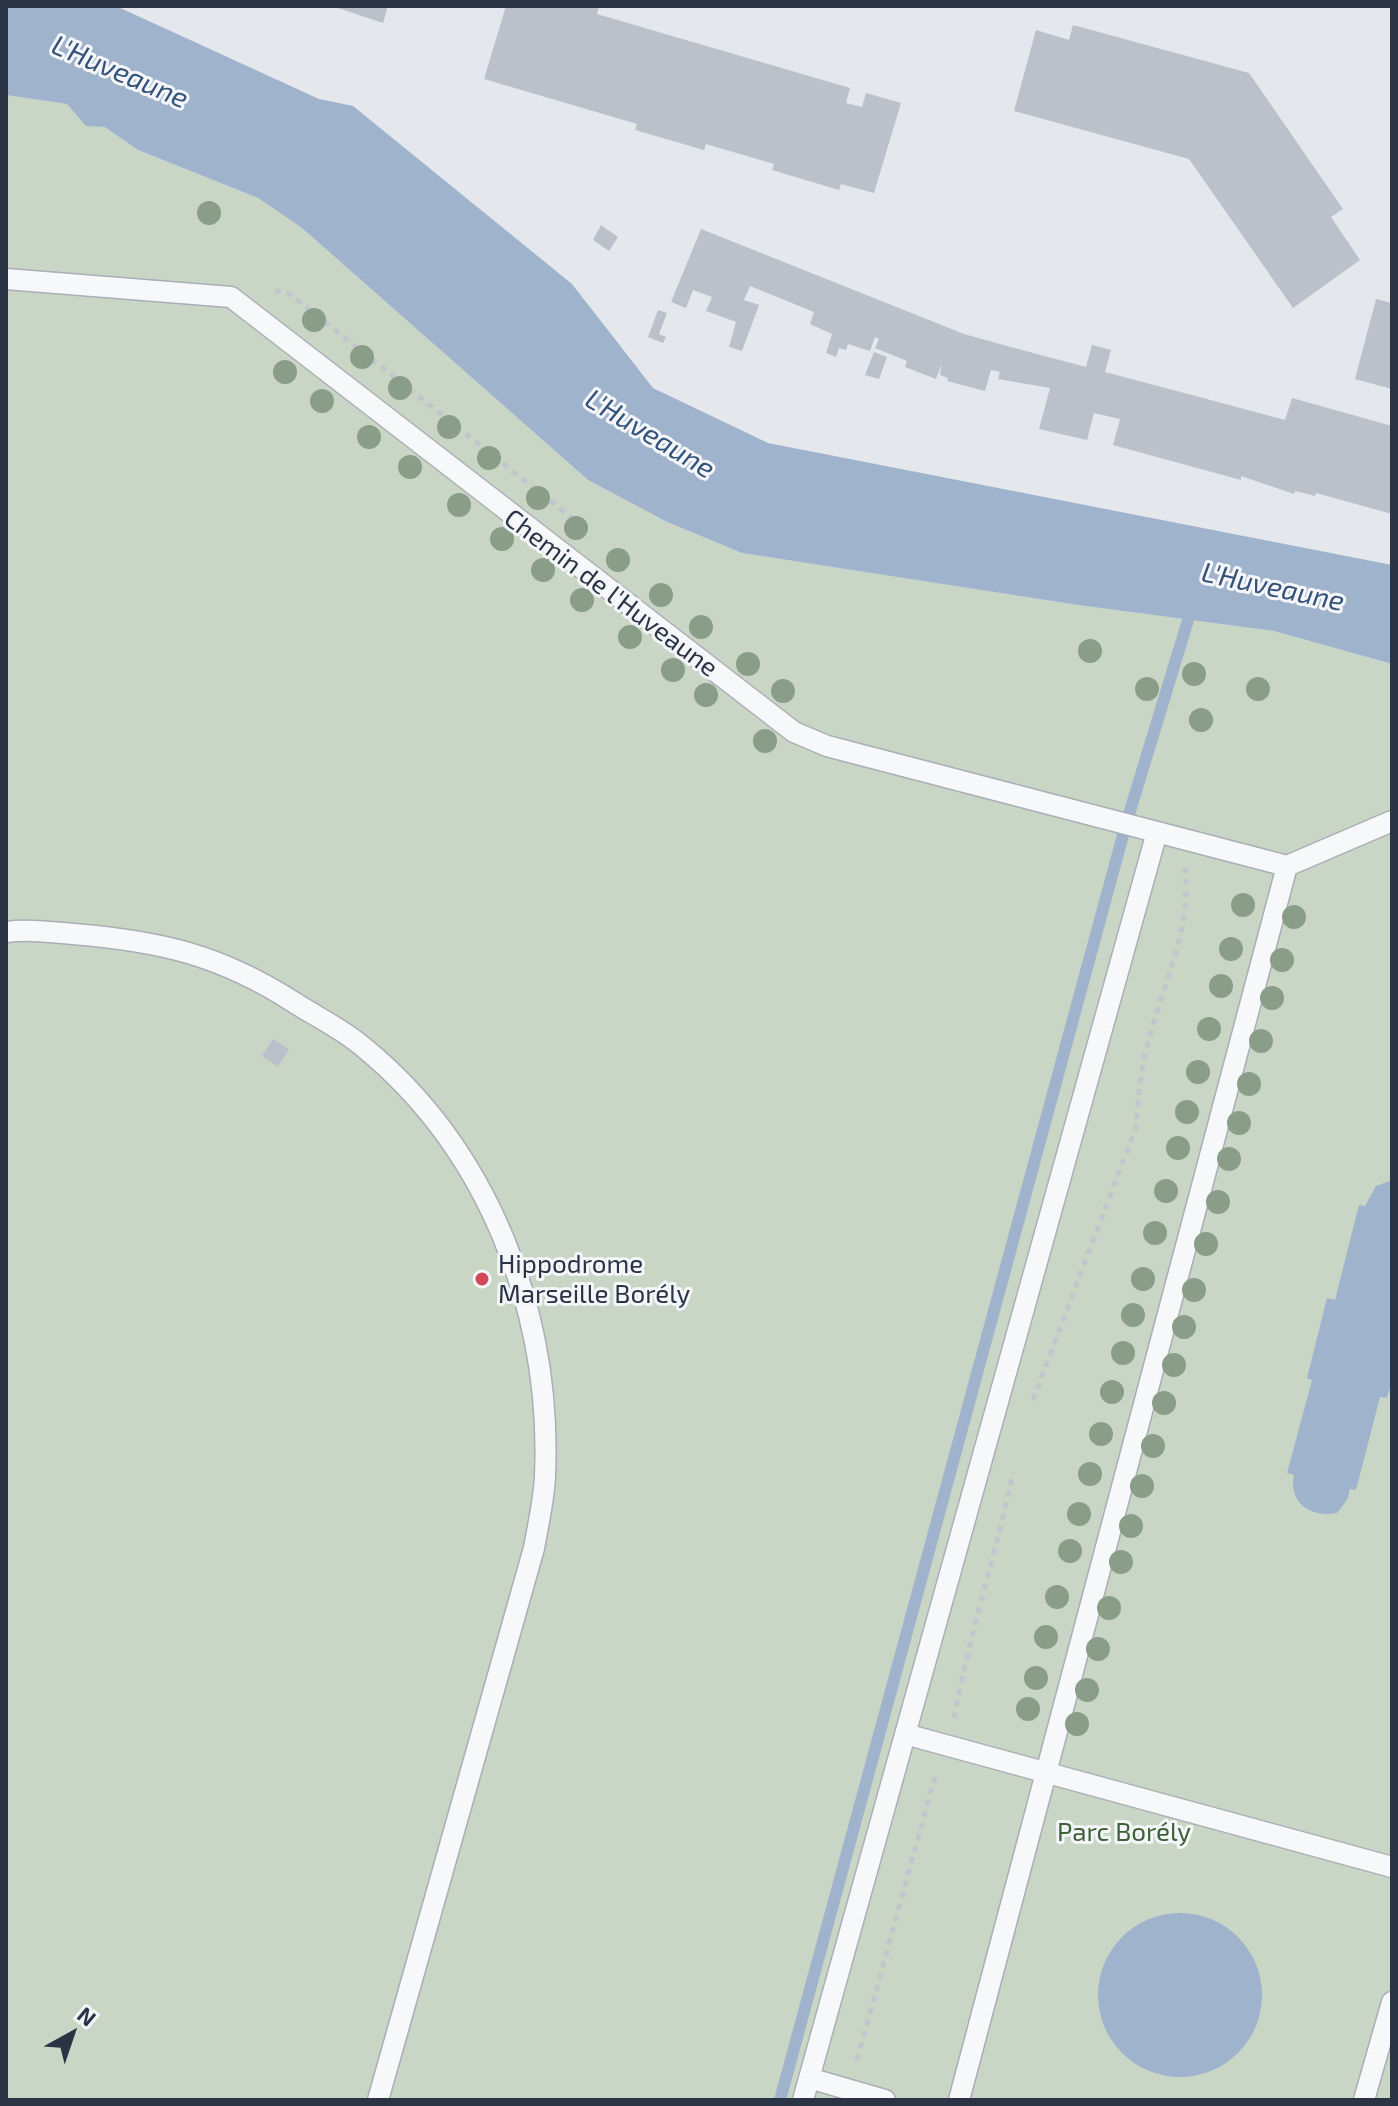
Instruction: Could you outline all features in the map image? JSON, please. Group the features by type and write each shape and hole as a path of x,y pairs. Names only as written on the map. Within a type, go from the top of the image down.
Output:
{"lane":[{"name":"Chemin de l'Huveaune","path":"6,279 231,297 794,732 827,746 1287,866"},
{"path":"959,2100 1287,866 1392,821"},
{"path":"803,2100 1157,832"},
{"path":"6,932 142,939 228,965 348,1036 414,1095 452,1146 480,1184 514,1260 531,1322 544,1406 545,1478 534,1548 378,2100"},
{"path":"905,1734 1392,1867"},
{"path":"1364,2100 1392,2002"},
{"path":"809,2078 885,2100"}],"path":[{"path":"268,290 287,292 588,530"},
{"path":"1031,1407 1136,1127 1138,1087 1172,961 1187,888 1182,839"},
{"path":"847,2089 887,1956 931,1784 950,1745 972,1629 1001,1530 1015,1462"}],"green space":[{"name":"Parc Borély","path":"6,95 67,104 87,126 105,126 138,150 258,198 302,228 588,480 667,522 742,553 1078,605 1274,631 1392,664 1392,2100 6,2100"}],"water":[{"name":"L'Huveaune","path":"6,6 116,6 319,99 353,106 572,284 653,388 768,443 1392,565 1392,664 1274,631 1078,605 742,553 667,522 588,480 302,228 258,198 138,150 105,127 86,126 67,104 6,95"},
{"path":"1392,1180 1392,1381 1387,1398 1380,1397 1356,1490 1350,1489 1347,1500 1337,1513 1318,1513 1310,1511 1298,1501 1293,1485 1294,1475 1287,1473 1312,1380 1307,1378 1327,1298 1335,1300 1359,1205 1365,1206 1376,1186"},
{"path":"1180,1913 1211,1919 1238,1937 1256,1964 1262,1995 1256,2026 1238,2053 1211,2071 1180,2077 1149,2071 1122,2053 1104,2026 1098,1995 1104,1964 1122,1937 1149,1919"}],"building":[{"path":"332,6 388,6 383,23"},
{"path":"506,6 599,6 597,14 850,88 846,103 862,107 866,93 901,103 874,193 841,184 839,190 772,170 774,164 706,144 704,150 635,130 637,124 484,79"},
{"path":"1073,25 1249,73 1343,209 1331,217 1360,260 1293,308 1189,159 1014,111 1036,30 1069,40"},
{"path":"601,225 618,237 609,251 593,240"},
{"path":"701,229 964,334 1086,367 1092,345 1111,350 1105,372 1285,420 1292,398 1392,426 1392,514 1316,493 1315,496 1295,491 1294,494 1241,476 1241,480 1113,445 1120,419 1094,413 1087,440 1039,429 1050,388 998,379 1000,372 991,370 985,391 947,381 948,378 940,375 942,364 936,379 905,367 907,361 875,348 879,339 875,337 870,351 848,344 846,350 839,348 836,357 826,353 832,334 810,324 814,312 750,286 744,300 759,305 742,351 729,347 736,322 706,311 712,297 693,290 686,308 671,302"},
{"path":"1376,299 1392,303 1392,389 1355,379"},
{"path":"658,310 667,313 659,334 666,337 663,343 648,337"},
{"path":"874,352 887,357 879,379 865,375"},
{"path":"273,1039 289,1049 278,1067 262,1056"}],"waterway":[{"path":"780,2100 1126,824 1192,607"}],"place":[{"name":"Hippodrome Marseille Borély","path":"482,1279"}]}
